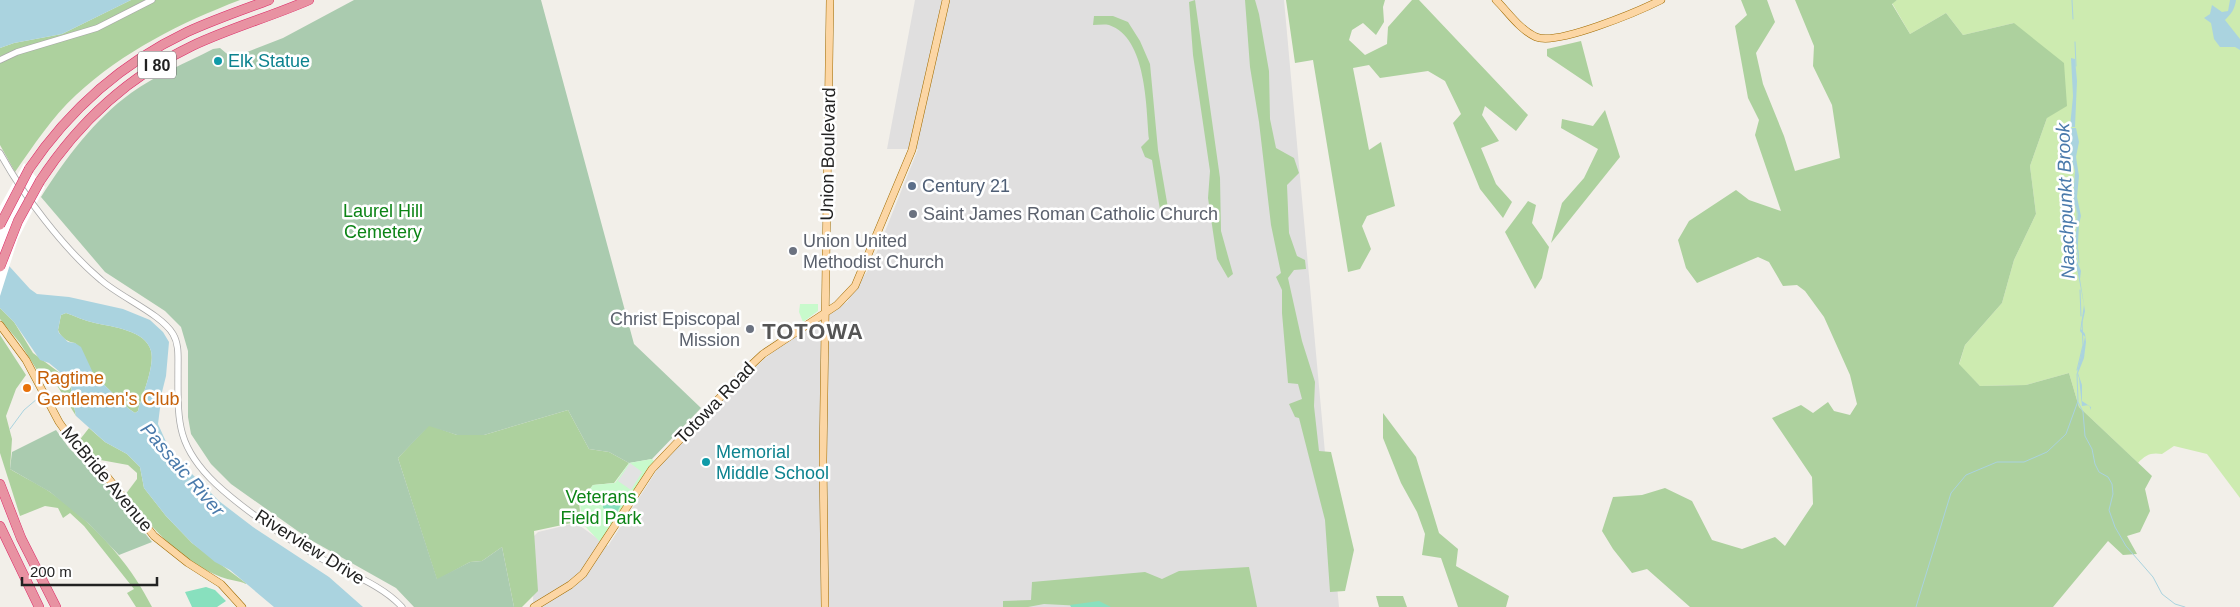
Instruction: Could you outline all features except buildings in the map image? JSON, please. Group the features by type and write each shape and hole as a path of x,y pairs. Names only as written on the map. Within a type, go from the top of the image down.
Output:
{"highway":[{"name":"I 80","path":"0,225 30,169 46,145 73,114 123,70 158,47 187,32 269,0"},
{"name":"I 80","path":"0,266 18,221 40,181 65,146 86,122 123,89 150,69 200,42 309,0"},
{"path":"0,484 21,538 56,607"},
{"path":"0,526 40,607"}],"main road":[{"name":"Union Boulevard","path":"824,607 823,460 830,0"},
{"name":"Totowa Road","path":"534,607 570,585 587,569 652,469 747,369 763,354 837,305 851,292 860,275 915,139 946,0"},
{"path":"1496,0 1531,34 1545,39 1566,35 1627,16 1661,0"},
{"name":"McBride Avenue","path":"0,325 26,360 59,422 76,446 105,474 154,536 188,563 221,584 242,607"}],"street":[{"path":"0,60 17,52 97,28 152,0"},
{"name":"Riverview Drive","path":"0,153 36,209 85,266 102,282 164,323 172,332 178,350 178,410 181,434 192,455 209,477 229,495 298,544 324,560 382,590 402,607"}],"shaded area":[{"path":"915,0 1284,0 1339,607 533,607 534,536 538,532 576,523 608,546 666,456 754,368 810,321 847,302 872,264 918,149 887,149"},
{"path":"630,463 642,472 631,490 618,481"}],"green space":[{"path":"131,0 240,0 174,29 133,52 94,79 59,113 15,172 0,145 0,48 14,43 62,34"},
{"name":"Laurel Hill Cemetery","path":"354,0 541,0 634,344 701,408 652,459 629,463 609,452 589,449 568,410 484,435 457,435 429,426 398,458 437,579 470,562 482,561 502,547 514,607 414,607 396,588 309,539 231,484 211,464 191,434 188,417 188,351 181,327 165,311 105,272 41,197 60,168 93,127 131,93 161,75 213,49 220,48 232,58 283,38"},
{"path":"1195,0 1220,178 1221,231 1233,274 1228,278 1217,259 1208,198 1210,171 1193,55 1189,2"},
{"path":"1245,0 1255,0 1259,14 1269,71 1270,119 1276,148 1294,158 1299,173 1287,185 1289,233 1297,256 1305,260 1306,269 1294,270 1288,278 1302,341 1315,382 1314,406 1319,451 1331,452 1354,550 1345,591 1330,592 1325,520 1299,418 1295,417 1289,404 1302,399 1298,384 1288,383 1282,290 1276,277 1281,273 1271,225 1259,122 1250,67"},
{"path":"1286,0 1385,0 1383,7 1384,22 1376,35 1363,23 1352,30 1349,40 1365,55 1387,44 1388,27 1412,0 1419,0 1528,115 1516,131 1485,106 1482,115 1499,141 1481,148 1496,184 1512,202 1503,218 1480,189 1453,123 1461,114 1445,81 1428,71 1380,78 1369,65 1353,68 1369,150 1381,142 1395,206 1367,216 1362,226 1371,249 1360,269 1348,272 1313,60 1295,63"},
{"path":"1741,0 1767,0 1775,22 1756,53 1763,84 1784,136 1795,171 1840,158 1832,105 1813,66 1814,46 1795,0 1897,0 1892,4 1910,34 1946,13 1963,35 2014,23 2064,63 2067,106 2047,118 2030,166 2036,214 2014,260 2002,303 1965,345 1959,364 1980,386 2026,385 2069,373 2079,407 2152,476 2145,489 2150,511 2140,532 2127,536 2137,554 2123,555 2108,541 2053,607 1690,607 1647,569 1632,573 1613,549 1602,531 1613,497 1642,495 1665,488 1692,501 1712,540 1742,549 1775,537 1785,546 1813,504 1812,477 1772,418 1801,405 1813,413 1828,402 1834,411 1850,415 1857,404 1850,375 1824,317 1805,291 1797,285 1783,286 1769,262 1758,257 1697,283 1686,268 1678,240 1689,221 1736,190 1749,200 1781,211 1755,135 1759,120 1748,98 1735,26 1747,15"},
{"path":"1897,0 2240,0 2240,498 2207,454 2174,446 2162,454 2148,455 2138,463 2079,407 2069,373 2026,385 1980,386 1959,365 1965,345 2002,303 2014,260 2036,214 2030,166 2047,118 2014,23 1963,35 1946,13 1910,34 1892,3"},
{"path":"1094,16 1113,16 1128,22 1140,41 1150,64 1158,150 1168,208 1160,210 1152,160 1145,157 1141,147 1149,139 1145,92 1138,58 1122,32 1109,25 1093,25"},
{"path":"1581,41 1593,87 1547,56 1547,49"},
{"path":"1605,110 1620,157 1551,243 1562,203 1584,178 1598,149 1561,128 1562,119 1593,126"},
{"path":"1528,201 1536,205 1532,223 1549,247 1542,278 1535,289 1505,232"},
{"path":"800,304 818,304 818,311 803,322 799,312"},
{"path":"0,308 14,322 33,353 72,382 71,392 76,416 53,379 48,377 42,378 20,343 0,319"},
{"path":"66,313 136,334 148,344 152,357 151,365 138,411 135,413 129,409 94,375 75,343 67,341 61,335 58,330 61,315"},
{"path":"0,335 26,375 16,389 6,416 12,439 10,469 50,492 95,529 121,558 152,607 136,607 127,593 134,589 84,526 70,513 63,518 58,508 45,506 20,516 0,453"},
{"path":"568,410 589,449 609,452 629,463 614,483 593,485 579,502 581,521 534,531 538,591 522,607 514,607 502,547 482,561 470,562 437,580 398,458 429,425 457,435 484,435"},
{"path":"1383,413 1416,457 1439,533 1458,549 1456,566 1509,596 1506,607 1458,607 1441,558 1422,555 1425,534 1417,512 1401,483 1383,438"},
{"path":"89,428 105,442 127,454 140,467 144,488 166,516 192,543 247,584 221,577 206,570 180,552 156,531 125,495 137,479 137,473 128,465 95,459 78,442"},
{"path":"56,430 69,448 110,488 152,542 119,555 89,524 50,492 10,469 12,452"},
{"name":"Veterans Field Park","path":"652,459 655,462 602,544 582,523 580,502 593,485 615,483 629,463"},
{"path":"613,493 626,501 621,505 616,514 603,508 605,499"},
{"path":"1249,567 1257,607 1102,607 1044,604 1028,607 1003,607 1003,601 1031,600 1032,582 1145,572 1162,579 1179,571"},
{"path":"206,587 215,590 226,601 217,607 192,607 185,592"},
{"path":"1376,596 1403,596 1407,607 1379,607"},
{"path":"1099,601 1111,607 1071,607 1070,605"}],"water":[{"path":"0,0 131,0 62,34 14,43 0,48"},
{"path":"2230,0 2236,0 2232,11 2225,20 2240,39 2240,50 2235,47 2220,47 2214,39 2211,23 2204,18 2210,14 2212,5 2222,12 2228,11"},
{"path":"2071,58 2075,59 2077,81 2075,127 2070,127 2073,96"},
{"path":"2070,128 2076,128 2079,142 2076,157 2079,176 2077,197 2081,216 2077,261 2081,271 2080,279 2085,311 2081,329 2085,334 2086,342 2084,358 2078,373 2082,385 2082,401 2088,405 2082,406 2077,373 2085,337 2080,331 2084,305 2076,264 2077,245 2075,242 2078,214 2074,203 2063,205 2073,201 2075,171 2069,151"},
{"name":"Passaic River","path":"0,256 30,289 37,294 69,297 123,309 150,320 163,332 169,342 166,376 158,424 171,453 219,501 253,527 329,577 363,607 274,607 230,570 215,562 192,543 166,516 144,488 140,467 127,454 105,442 76,416 71,392 72,382 49,363 40,360 14,322 0,308","holes":["66,313 136,334 148,344 152,357 151,365 138,411 135,413 129,409 94,375 81,347 75,343 68,342 59,333 61,315"]}],"pier":[{"path":"24,163 45,187 18,239 0,296 0,206"}],"waterway":[{"name":"Naachpunkt Brook","path":"2072,0 2073,19"},
{"name":"Naachpunkt Brook","path":"2075,42 2076,66"},
{"name":"Naachpunkt Brook","path":"2077,210 2077,223"},
{"name":"Naachpunkt Brook","path":"2078,250 2079,263"},
{"name":"Naachpunkt Brook","path":"2080,290 2081,316"},
{"name":"Naachpunkt Brook","path":"2077,370 2083,345 2082,322"},
{"name":"Naachpunkt Brook","path":"1916,607 1951,493 1966,475 1997,462 2024,462 2047,452 2066,434 2078,401 2077,374"},
{"path":"60,385 68,378"},
{"path":"10,429 24,410 37,399"},
{"name":"Naachpunkt Brook","path":"2078,402 2083,412 2085,436 2092,449 2095,464 2099,472 2108,477 2112,484 2113,494 2109,510 2115,527 2126,546 2153,577 2162,594 2175,604 2185,607"}],"place":[{"name":"Elk Statue","path":"218,61"},
{"name":"Century 21","path":"912,186"},
{"name":"Saint James Roman Catholic Church","path":"913,214"},
{"name":"Union United Methodist Church","path":"793,251"},
{"name":"Christ Episcopal Mission","path":"750,329"},
{"name":"Ragtime Gentlemen's Club","path":"27,388"},
{"name":"Memorial Middle School","path":"706,462"}],"district":[{"name":"TOTOWA","path":"813,331"}]}
